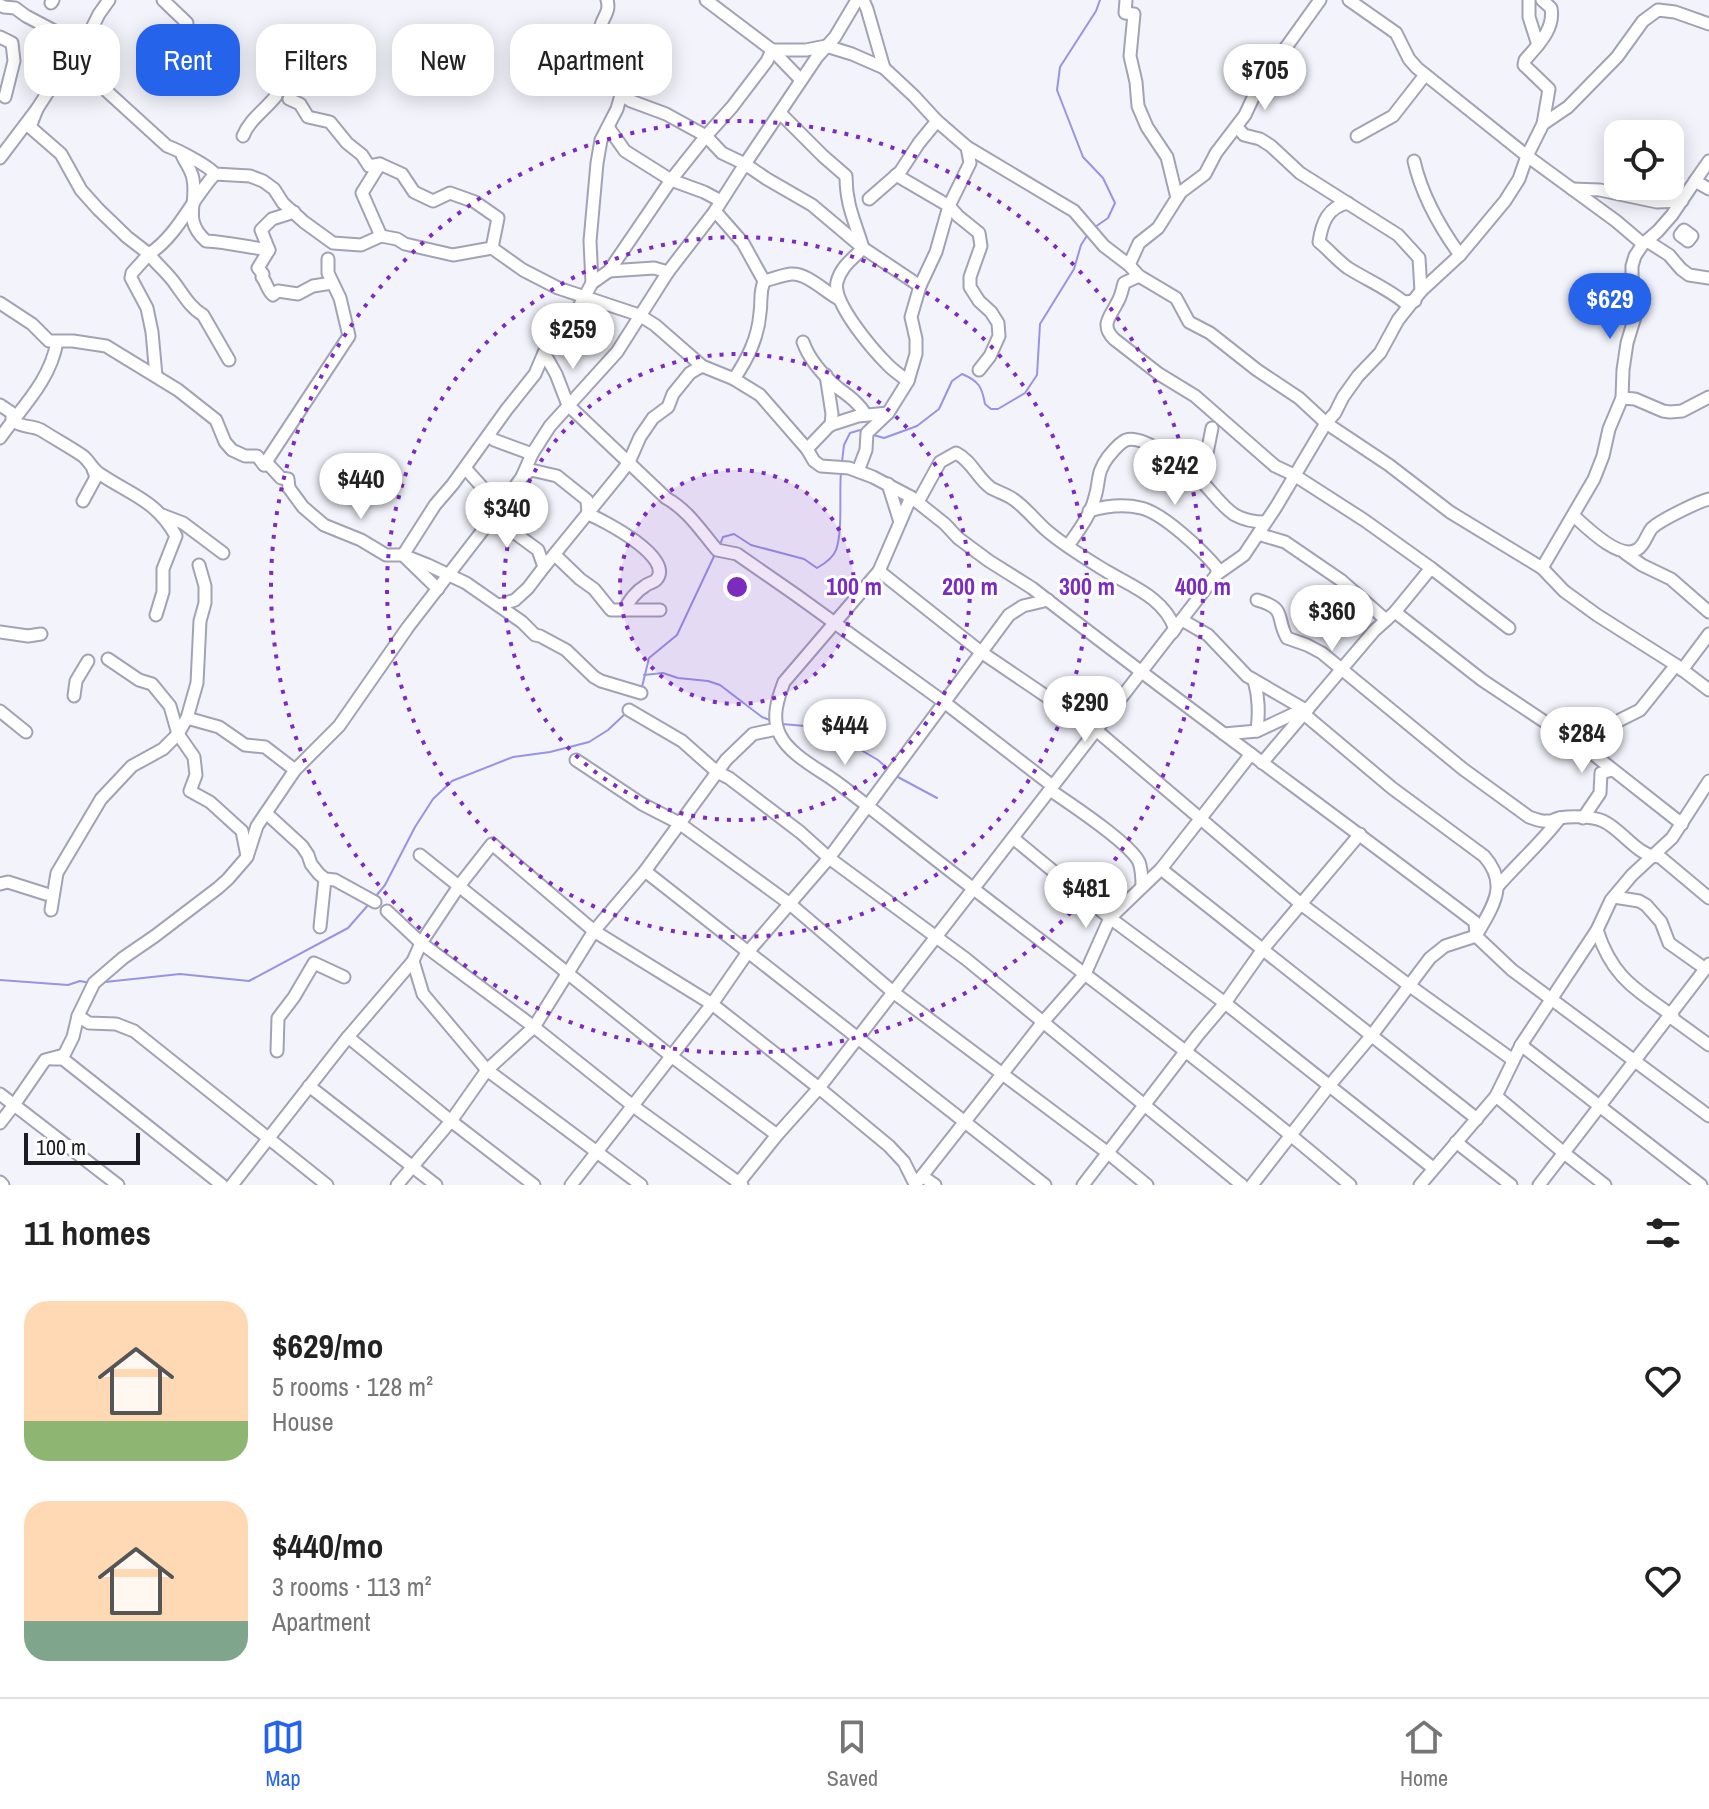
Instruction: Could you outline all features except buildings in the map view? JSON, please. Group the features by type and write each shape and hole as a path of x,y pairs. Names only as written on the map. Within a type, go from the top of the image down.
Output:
{"street":[{"path":"93,24 109,0"},
{"path":"163,0 187,23"},
{"path":"602,24 609,7 607,0"},
{"path":"706,0 772,50 801,80"},
{"path":"1126,0 1125,13 1134,14 1130,56 1138,106 1168,160 1177,198"},
{"path":"1129,265 1139,243 1158,228 1181,192 1205,174 1216,153 1245,115 1259,85 1320,0"},
{"path":"1349,0 1396,33 1409,59 1425,75 1527,156 1645,242 1669,255 1689,275 1709,278"},
{"path":"1529,0 1529,17 1538,45"},
{"path":"1168,638 1217,574 1244,555 1343,397 1380,353 1398,320 1460,255 1505,201 1519,179 1543,124 1549,89 1524,65 1550,27 1553,16 1551,8 1542,0"},
{"path":"0,1123 45,1060 64,1055 94,983 218,888 247,857 257,826 295,770 339,726 393,647 522,477 550,426 617,352 668,272 718,206 801,80 835,37 856,1 870,20 884,68"},
{"path":"0,5 15,8 38,24"},
{"path":"1543,124 1568,107 1617,57 1643,21 1660,5 1709,24"},
{"path":"0,37 12,43 14,61 5,97"},
{"path":"772,50 806,50 826,46 884,68 967,147 1074,211 1104,246 1139,276 1176,298 1189,322 1210,333 1299,398 1326,423 1389,465 1450,512 1542,568 1564,591 1709,690"},
{"path":"403,555 435,505 535,374 544,353 574,316 592,283 609,271 671,180 732,107 772,50"},
{"path":"1357,136 1393,116 1425,75"},
{"path":"0,158 45,96"},
{"path":"112,96 167,146 212,169 215,174"},
{"path":"243,136 251,122 276,96"},
{"path":"592,283 590,241 597,163 601,140 621,96"},
{"path":"623,96 666,114 706,136 722,153 812,205 863,248 920,286"},
{"path":"289,99 300,104 308,117 330,122 369,166 380,164 402,174 421,197 433,201 450,193 475,202 498,218 492,248"},
{"path":"37,109 30,127 61,154 81,190 98,209 149,254 203,315 229,360"},
{"path":"780,113 846,176 846,194 863,248"},
{"path":"869,199 896,175 937,121"},
{"path":"608,127 625,151 671,180 704,192 718,206 743,243 764,281 760,292 761,312 751,351 734,379"},
{"path":"1237,127 1244,135 1260,139 1300,173 1398,235 1419,258 1418,296"},
{"path":"858,471 866,450 867,433 888,413 908,381 916,354 911,317 920,286 936,252 949,206 970,163 967,147"},
{"path":"179,151 193,178 190,215 195,229 206,241 232,242 269,250"},
{"path":"1414,161 1428,205 1460,255"},
{"path":"1542,568 1594,479 1622,398 1627,343 1637,310 1632,266 1635,256 1682,201 1709,161"},
{"path":"380,164 362,193 381,236"},
{"path":"156,376 147,308 131,278 132,273 163,241 215,174"},
{"path":"215,174 250,176 263,181 304,222 333,243 361,245 388,236 405,244 453,255 492,248 523,270 558,288 639,315 662,330 702,366 734,379 760,395 821,466 858,471 914,499 958,538 1048,600 1475,922 1476,936 1512,970 1709,1116"},
{"path":"896,175 949,206 979,233 981,246 970,277 970,287 998,323 999,336 979,370"},
{"path":"1695,181 1709,189"},
{"path":"1571,189 1588,188 1657,202 1682,201"},
{"path":"1348,203 1337,205 1327,215 1319,242 1345,266 1404,302 1418,296"},
{"path":"269,250 261,230 272,219 294,212"},
{"path":"863,248 845,265 836,285 839,299 872,347 908,381"},
{"path":"269,250 258,268 273,295 282,291 298,294 313,286 332,283"},
{"path":"264,465 282,449 349,336 340,298 328,273 328,259"},
{"path":"609,271 654,268 668,272"},
{"path":"764,281 794,273 813,281 839,299"},
{"path":"1139,276 1124,283 1121,296 1107,318 1108,333 1141,361 1195,396 1275,466 1364,520 1509,628"},
{"path":"0,303 32,324 49,341 106,346 178,390 216,420 225,442 232,450 245,456 257,456 281,478 288,479 289,488 303,507 324,525 361,540 386,555 403,555 466,583 500,605 535,635 566,650 594,677 641,693"},
{"path":"0,438 29,403 48,370 57,342"},
{"path":"803,342 806,351 826,375 861,406 866,415"},
{"path":"544,353 568,405 666,498 687,513 717,550 737,554 835,623 944,702 1083,812 1137,857 1142,887"},
{"path":"500,605 521,596 629,462 653,418 668,407 673,394 690,373 702,366"},
{"path":"826,375 831,425"},
{"path":"1622,398 1635,399 1670,412 1682,411 1709,397"},
{"path":"0,405 12,413 12,420 17,425 39,429 75,451 96,472 147,502 161,515 176,536 163,569 163,592 156,615"},
{"path":"807,449 831,425 866,415 888,413"},
{"path":"1194,475 1206,458 1212,428"},
{"path":"489,436 532,454"},
{"path":"1068,546 1089,511 1103,465 1120,444 1134,439 1146,442 1175,460 1232,513 1265,522"},
{"path":"387,911 421,943 739,1184 819,1088 858,1037 973,889 1013,838 1050,787 1175,629 1163,606 1068,546 1012,498 988,486 964,457 956,453 940,462 914,499 900,522 879,571 784,682 778,697 775,722 780,736 806,762 867,806 973,889 1185,1051 1350,1185"},
{"path":"83,501 96,477 90,463"},
{"path":"465,468 496,512 538,550 544,567"},
{"path":"522,477 531,470 557,476 587,500 588,514"},
{"path":"888,484 900,522"},
{"path":"1625,553 1640,549 1654,527 1709,499"},
{"path":"1089,511 1121,505 1144,509 1204,552 1217,568 1217,574"},
{"path":"588,514 638,543 658,562 660,571 656,580 635,593 624,610"},
{"path":"161,515 183,523 223,553"},
{"path":"1574,516 1607,543 1671,579 1709,612"},
{"path":"1258,534 1285,542 1575,742 1682,824"},
{"path":"403,555 438,589"},
{"path":"555,555 594,589 611,610 660,610"},
{"path":"51,910 57,873 101,799 132,766 163,749 178,734 187,718 197,683 200,621 205,603 205,586 199,565"},
{"path":"1262,763 1431,568"},
{"path":"879,571 981,652 1096,730 1301,904 1513,1060"},
{"path":"571,1185 712,1004 748,952 829,858 1009,615 1023,606 1048,600"},
{"path":"1257,600 1275,607 1287,638 1307,645 1342,668 1463,769 1529,817 1549,821 1561,818 1602,820 1637,848 1652,857 1660,857 1709,898"},
{"path":"1182,620 1208,635 1247,676 1305,710 1392,788 1484,856 1493,866 1498,886"},
{"path":"0,632 28,636 41,634"},
{"path":"1575,742 1597,738 1620,720 1640,710 1709,634"},
{"path":"108,659 139,680 152,684 170,706 178,734 194,757 196,775 190,791 210,802 242,831 247,857"},
{"path":"74,696 76,681 88,661"},
{"path":"1254,680 1259,696 1257,731"},
{"path":"629,710 682,741 717,772 729,778 829,858 966,959 1242,1185"},
{"path":"1224,734 1257,731 1305,710"},
{"path":"0,711 26,732"},
{"path":"187,718 219,727 245,745 265,747 295,770"},
{"path":"397,1185 451,1121 487,1070 534,1027 594,931 645,871 726,760 753,734 777,729"},
{"path":"917,1182 1043,1022 1085,974 1110,918 1161,869 1251,754"},
{"path":"576,760 642,804 679,823 790,904 893,992 1147,1185"},
{"path":"1583,818 1600,793 1601,773 1612,770"},
{"path":"1420,1185 1496,1096 1521,1045 1597,930 1614,897 1632,875 1672,838 1709,781"},
{"path":"266,813 302,846 314,869 325,879 335,880 375,902"},
{"path":"1252,1185 1430,958 1445,946 1476,936 1498,886 1561,818"},
{"path":"1083,1185 1225,1003 1263,949 1360,834"},
{"path":"1013,838 1110,918 1225,1003 1433,1168"},
{"path":"232,1185 348,1037 413,961 421,943 459,886 492,844 594,931 712,1004 819,1088 889,1146 917,1182 935,1185"},
{"path":"420,855 671,1056 777,1135"},
{"path":"1161,869 1477,1119"},
{"path":"645,871 1045,1185"},
{"path":"320,927 325,879"},
{"path":"0,884 8,882 46,894"},
{"path":"1539,1185 1671,1016 1706,966 1669,943 1661,922 1646,905 1614,897"},
{"path":"1597,930 1606,957 1621,976 1709,1045"},
{"path":"413,961 423,994 487,1070 641,1185"},
{"path":"277,1051 278,1018 314,963 344,977"},
{"path":"78,1016 89,1023 116,1024 134,1031 327,1185"},
{"path":"348,1037 534,1185"},
{"path":"1521,1045 1702,1185 1709,1177"},
{"path":"45,1060 63,1059 222,1185"},
{"path":"309,1086 436,1185"},
{"path":"0,1094 118,1185"},
{"path":"1496,1096 1605,1185"},
{"path":"1456,1142 1511,1185"}],"waterway":[{"path":"1095,227 1108,218 1115,203 1103,178 1083,157 1057,90 1060,67 1100,0"},
{"path":"870,434 884,438 917,426 939,409 952,381 962,374 979,385 985,404 991,409 998,409 1025,393 1037,375 1040,324 1074,269 1081,245 1088,234"},
{"path":"842,462 844,445 850,433 864,432"},
{"path":"719,547 723,537 734,534 751,545 804,559 817,568 836,550 841,472"},
{"path":"642,687 649,658 677,635 716,552"},
{"path":"644,675 663,673 720,685 762,717 772,721"},
{"path":"376,896 433,799 452,781 513,757 589,742 626,713"},
{"path":"782,724 805,726 844,740 888,769"},
{"path":"896,776 937,798"},
{"path":"105,982 180,974 249,981 348,928 369,904"},
{"path":"0,980 68,985 80,981 90,983"}]}
